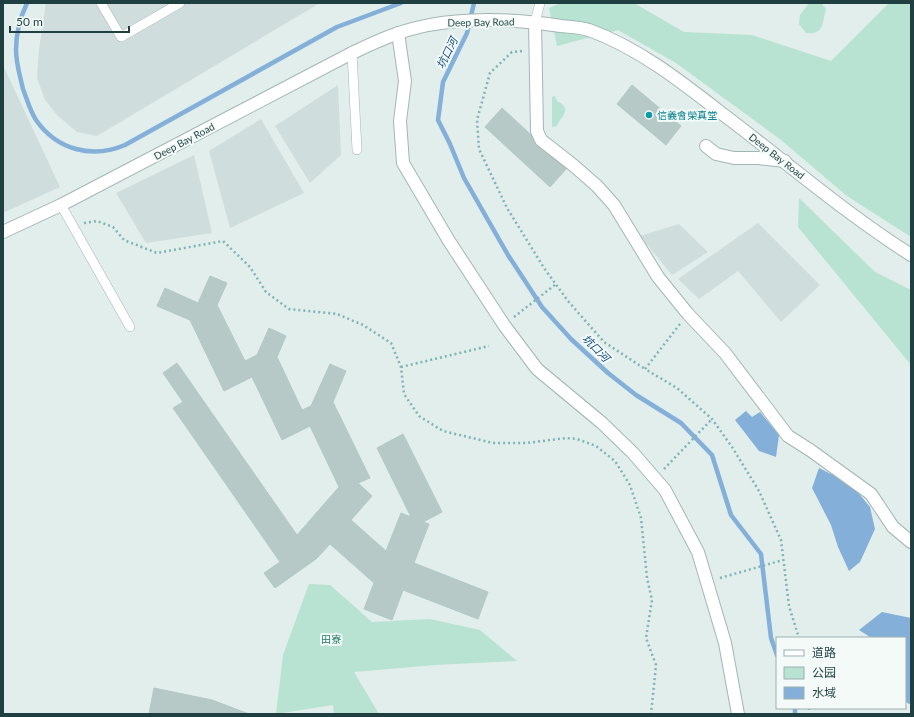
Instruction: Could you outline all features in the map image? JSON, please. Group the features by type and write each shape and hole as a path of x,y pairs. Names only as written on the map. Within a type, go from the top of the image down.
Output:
{"street":[{"name":"Deep Bay Road","path":"3,232 61,205 352,53 398,33 425,26 488,20 535,22 588,30 634,51 694,91 878,234 911,255"},
{"path":"535,22 538,136 597,186 614,205 658,277 688,314 725,353 788,436 871,494 893,527 911,542"},
{"path":"398,33 405,81 400,121 403,163 449,241 504,325 537,369 602,423 633,453 665,490 698,552 725,643 738,714"},
{"path":"706,146 716,154 734,158 758,158 785,161"}],"lane":[{"path":"100,3 121,37 180,3"},
{"path":"535,22 540,3"},
{"path":"352,53 357,150"},
{"path":"61,205 130,327"}],"path":[{"path":"535,49 512,52 490,73 477,120 479,149 507,208 544,268 568,301 604,342 645,370 676,388 712,419 732,447 759,491 781,540 782,560 789,606 799,637"},
{"path":"72,226 97,221 113,227 124,240 157,253 223,242 250,267 266,292 289,309 337,314 363,325 390,343 402,367 404,394 419,416 443,432 493,443 527,444 566,438 578,439 596,446 614,461 630,485 641,518 647,578 652,600 646,638 656,665 651,714"},
{"path":"509,322 556,284"},
{"path":"645,370 688,314"},
{"path":"402,367 489,346"},
{"path":"660,472 712,419"},
{"path":"716,580 782,560"}],"shaded area":[{"path":"46,3 320,3 97,136 77,132 58,116 45,100 37,78 39,49"},
{"path":"3,65 60,187 3,213"},
{"path":"338,85 341,155 310,183 275,126"},
{"path":"261,119 304,193 230,228 209,151"},
{"path":"194,155 212,233 146,243 116,193"},
{"path":"758,223 820,285 781,322 738,271 699,299 678,279"},
{"path":"679,224 708,252 672,275 640,236"}],"green space":[{"path":"561,3 634,3 684,32 752,35 831,61 889,3 911,3 911,237 847,196 781,140 676,63 618,30 557,46 549,8"},
{"path":"809,3 821,3 826,9 820,30 817,32 806,33 799,24 800,15"},
{"path":"555,96 557,101 565,107 565,111 557,126 552,127 552,97"},
{"path":"799,198 875,272 911,290 911,365 798,227"},
{"name":"田寮","path":"309,584 330,585 372,622 430,619 480,630 517,661 435,665 354,672 379,714 334,714 333,705 276,714 283,655"}],"water":[{"path":"746,411 752,417 760,412 779,435 776,457 759,451 735,420"},
{"path":"819,468 851,484 870,507 875,529 860,562 849,571 838,547 831,525 812,488"},
{"path":"882,612 911,618 911,703 909,704 906,702 906,637 870,637 859,630"}],"building":[{"name":"信義會榮真堂","path":"632,85 681,126 666,145 617,104"},
{"path":"502,108 567,168 550,187 485,127"},
{"path":"210,276 227,283 217,305 245,361 257,355 269,328 286,336 277,357 302,410 311,406 330,364 346,371 333,402 370,478 358,483 372,496 351,520 386,551 401,513 411,517 377,448 403,434 442,512 423,522 429,524 414,563 488,592 478,619 403,590 392,620 364,609 374,583 330,544 316,559 275,588 264,573 280,562 173,408 183,402 163,373 177,363 297,535 339,487 310,426 282,440 252,377 224,391 190,320 157,306 165,288 198,303"},
{"path":"154,688 212,700 249,714 149,714"}],"waterway":[{"path":"27,3 20,20 16,44 16,55 23,89 32,113 44,130 54,139 76,149 88,151 113,149 125,145 337,27 401,3"},
{"name":"坑口河","path":"474,3 467,33 443,82 438,120 464,178 508,255 542,307 571,339 608,373 636,395 681,423 712,455 731,515 761,554 771,638 776,652"},
{"name":"坑口河","path":"795,709 795,714"}],"place":[{"name":"信義會榮真堂","path":"649,115"}]}
